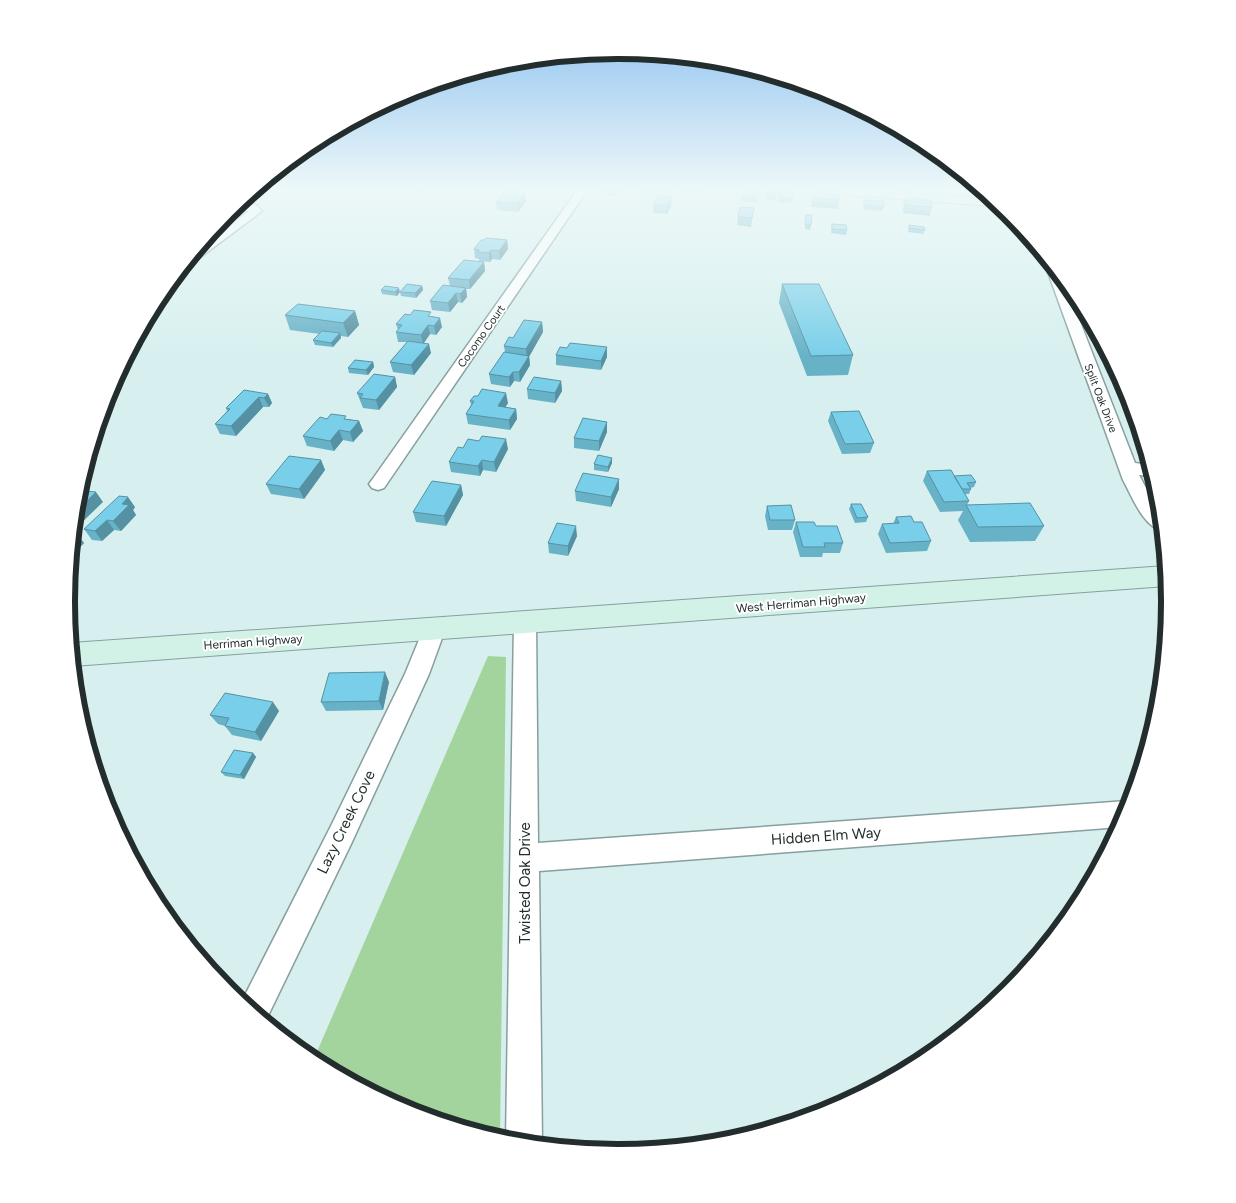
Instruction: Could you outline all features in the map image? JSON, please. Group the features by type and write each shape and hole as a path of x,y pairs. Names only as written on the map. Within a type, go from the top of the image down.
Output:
{"main road":[{"name":"West Herriman Highway","path":"434,630 525,621 759,607 1160,577"},
{"name":"Herriman Highway","path":"78,654 434,630"}],"street":[{"name":"Cocomo Court","path":"378,484 544,245"},
{"name":"Split Oak Drive","path":"1059,286 1128,468 1142,499 1153,514"},
{"path":"1128,468 1144,470"},
{"name":"Twisted Oak Drive","path":"524,1136 525,621"},
{"name":"Lazy Creek Cove","path":"256,1006 341,835 417,674 434,630"},
{"name":"Hidden Elm Way","path":"525,858 1117,815"}],"green space":[{"path":"488,656 506,657 500,1131 478,1126 410,1103 347,1072 316,1053"}],"building":[{"path":"477,245 503,245 499,251 491,250 489,253 478,252 479,250 474,249"},
{"path":"464,260 484,262 469,280 448,278"},
{"path":"407,284 422,286 415,293 400,292"},
{"path":"782,284 819,284 853,355 811,356"},
{"path":"443,285 466,288 460,294 456,293 448,303 430,301"},
{"path":"385,286 399,288 395,292 381,290"},
{"path":"298,304 355,311 343,323 285,315"},
{"path":"414,310 431,312 428,316 440,318 434,326 428,325 421,335 396,332 402,325 396,324 405,314 410,315"},
{"path":"524,320 542,322 526,349 504,346 509,337 513,338"},
{"path":"322,331 340,333 331,343 313,340"},
{"path":"408,341 429,344 411,365 390,362"},
{"path":"570,343 607,347 601,361 556,355 560,347 567,348"},
{"path":"504,352 529,356 519,372 513,372 509,377 489,374"},
{"path":"355,360 373,362 366,370 348,368"},
{"path":"374,374 395,377 376,400 360,398 363,394 357,393"},
{"path":"534,377 561,381 555,393 527,389"},
{"path":"482,389 506,393 498,406 516,409 509,420 466,414 474,401 470,401 474,396 478,396"},
{"path":"244,390 268,394 264,398 259,397 231,426 215,424 230,409 226,408"},
{"path":"859,411 874,443 845,444 831,412"},
{"path":"331,414 346,416 344,419 359,421 350,432 339,430 330,441 303,436 320,417 327,419"},
{"path":"583,418 607,422 599,441 574,438"},
{"path":"482,436 506,439 494,462 482,460 478,466 449,462 458,447 463,448 468,439 479,441"},
{"path":"598,455 612,458 608,467 594,464"},
{"path":"289,456 321,460 299,489 266,484"},
{"path":"951,470 969,501 944,502 927,471"},
{"path":"583,473 619,479 611,497 575,491"},
{"path":"971,475 976,482 967,483 971,489 962,489 954,476"},
{"path":"432,481 461,485 444,516 413,512"},
{"path":"87,491 96,492 85,503"},
{"path":"119,496 128,497 122,504 129,505 113,521 107,520 95,531 84,529"},
{"path":"1030,503 1044,526 978,527 966,505"},
{"path":"851,504 861,504 868,517 857,518"},
{"path":"791,505 795,520 770,520 767,506"},
{"path":"911,516 914,522 922,522 931,541 890,543 882,524 899,523 896,517"},
{"path":"796,522 814,522 816,526 837,526 843,543 824,543 825,547 803,547"},
{"path":"557,523 576,526 568,546 548,543"},
{"path":"385,672 379,701 321,702 329,673"},
{"path":"225,693 273,702 255,732 225,726 229,718 210,715"},
{"path":"234,750 253,753 240,775 221,772"}]}
